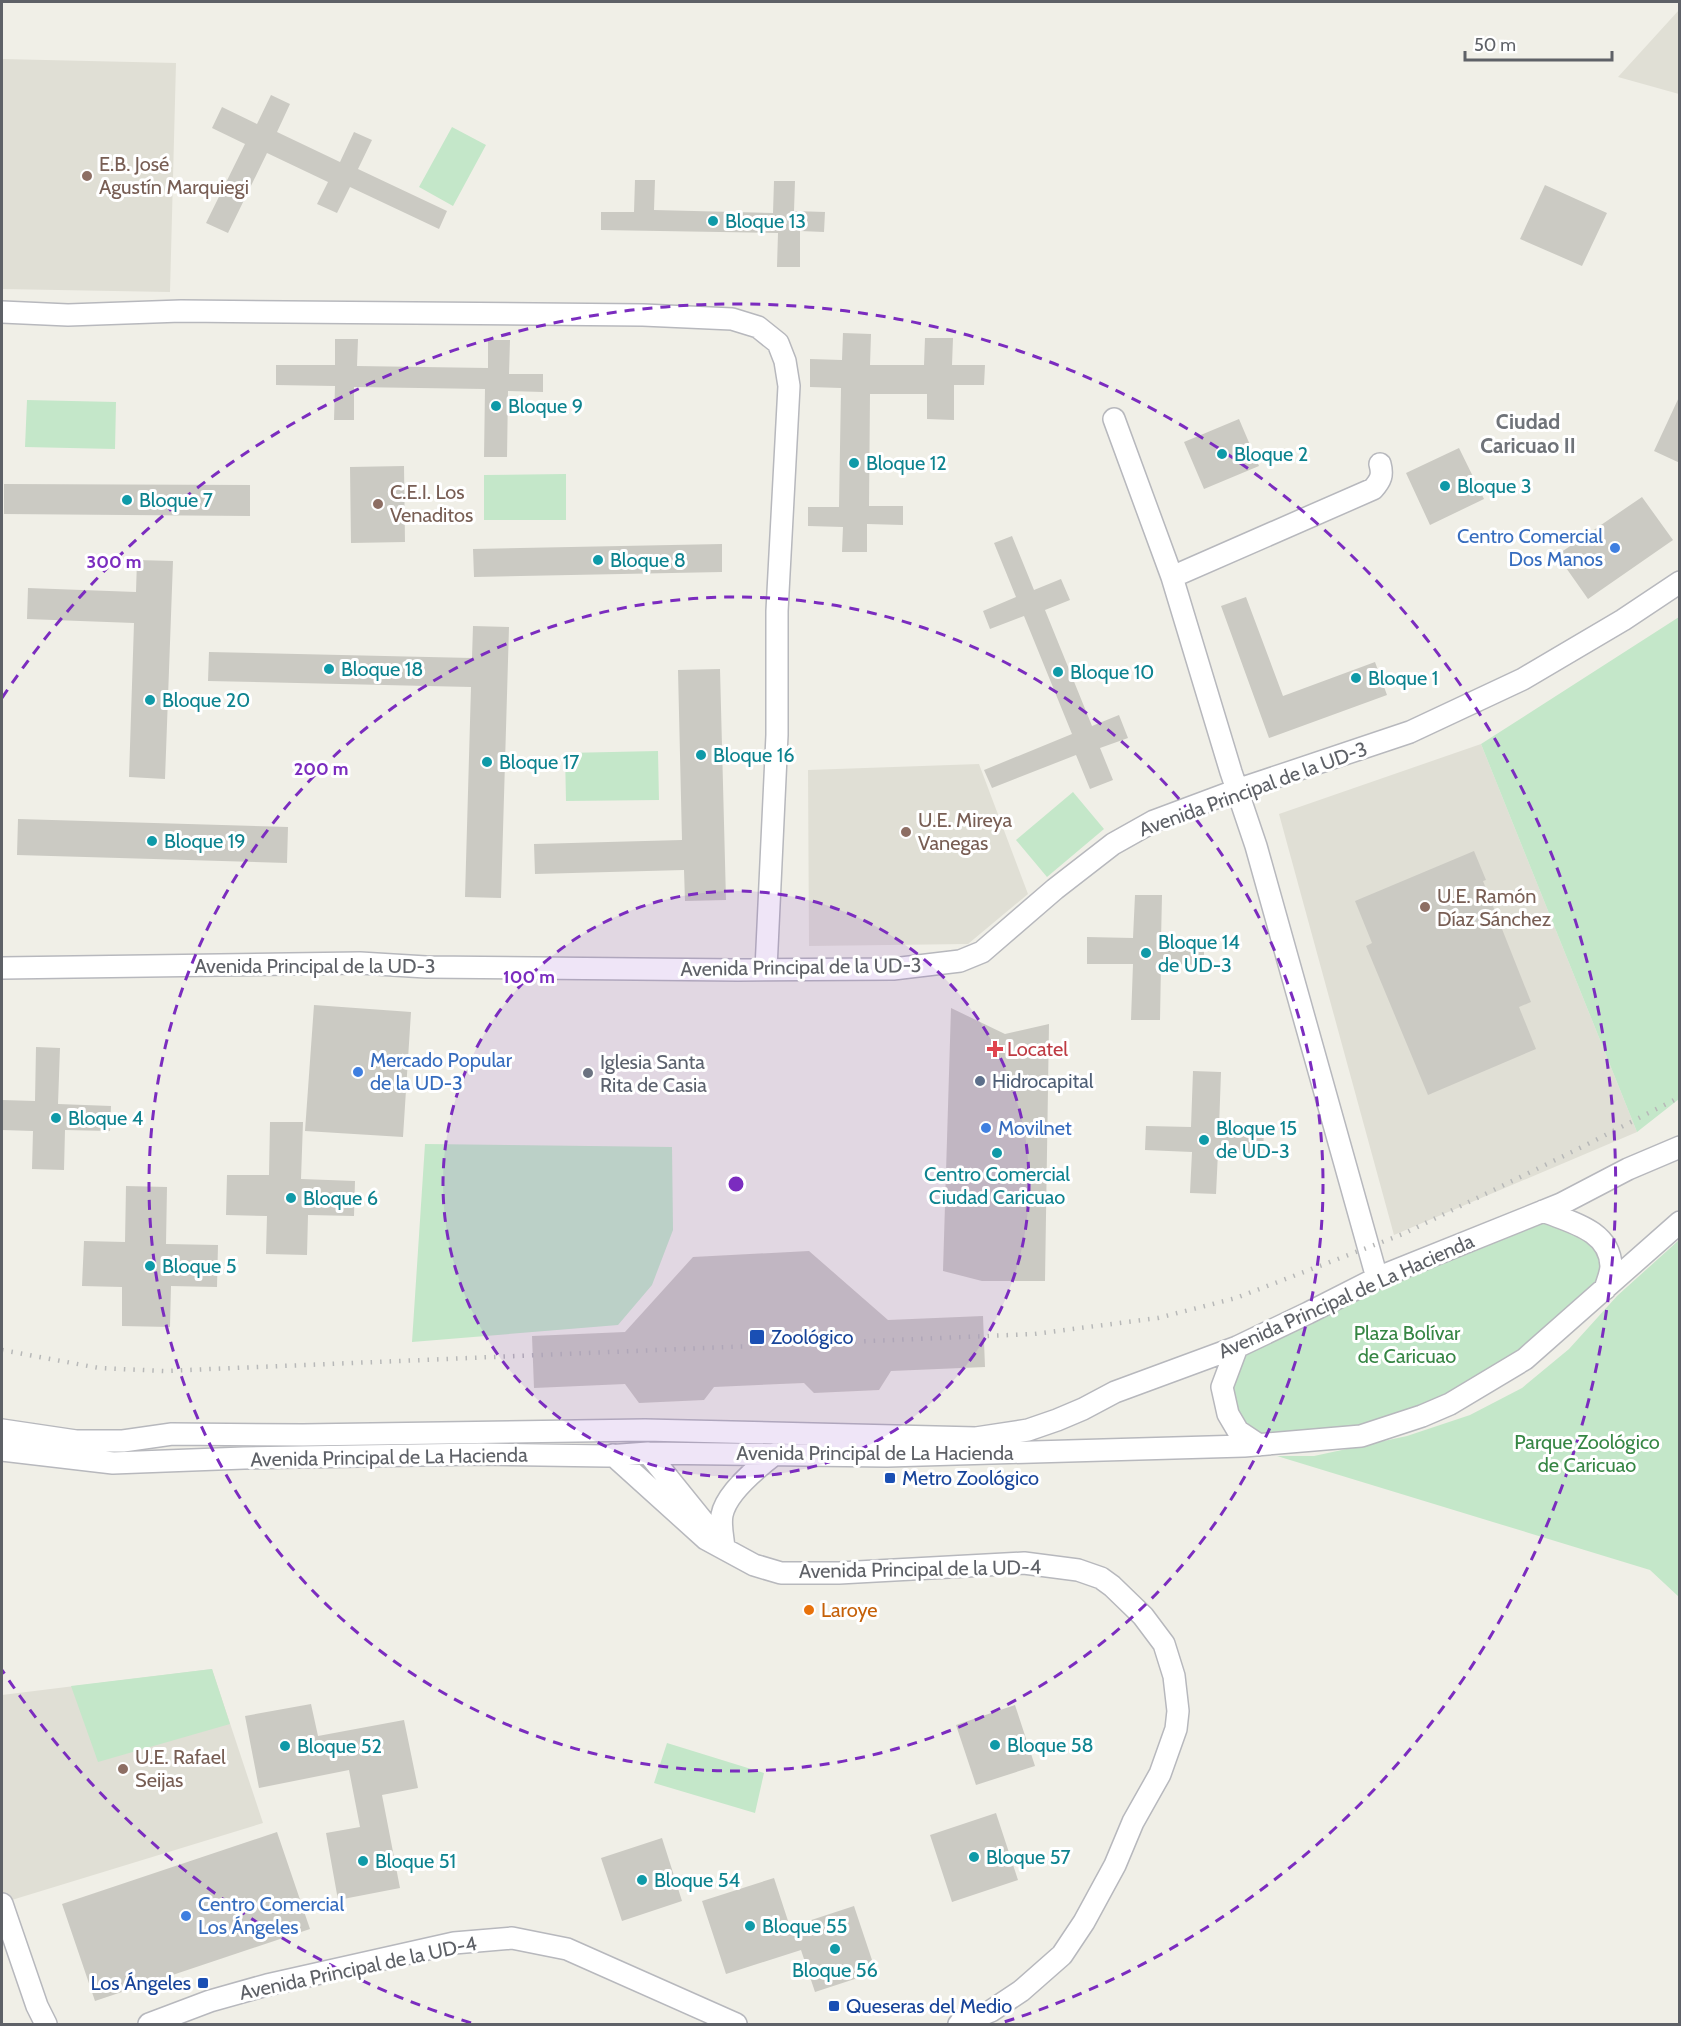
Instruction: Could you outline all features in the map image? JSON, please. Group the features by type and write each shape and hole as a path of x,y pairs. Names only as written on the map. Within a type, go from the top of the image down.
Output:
{"street":[{"path":"2,312 68,315 181,311 643,315 732,319 758,327 778,343 785,361 789,386 777,611 777,735 765,969"},
{"path":"1114,419 1172,577 1256,846 1377,1278"},
{"path":"1172,577 1373,489 1382,473 1380,464"},
{"name":"Avenida Principal de la UD-3","path":"2,968 360,963 426,967 893,969 960,960 982,952 1055,889 1113,844 1154,821 1237,790 1410,732 1523,679 1623,621 1680,582"},
{"name":"Avenida Principal de La Hacienda","path":"2,1430 76,1441 123,1441 172,1434 303,1436 609,1430 976,1438 1028,1430 1083,1409 1114,1392 1237,1347 1377,1278 1543,1211 1628,1169 1680,1147"},
{"path":"1543,1211 1587,1228 1599,1237 1607,1250 1611,1267 1605,1289"},
{"name":"Avenida Principal de La Hacienda","path":"2,1450 113,1463 406,1455 648,1453 887,1456 1259,1445 1361,1436 1422,1416 1450,1404 1525,1359 1680,1222"},
{"path":"1237,1347 1222,1387 1228,1414 1238,1431 1259,1445"},
{"path":"609,1430 614,1455"},
{"path":"645,1430 648,1453"},
{"name":"Avenida Principal de la UD-4","path":"648,1453 708,1525 724,1549"},
{"path":"724,1549 722,1513 728,1500 756,1470 775,1454"},
{"name":"Avenida Principal de la UD-4","path":"614,1455 706,1539 754,1565 781,1573 839,1573 1024,1563 1078,1570 1101,1578 1112,1586 1143,1616 1164,1644 1174,1676 1178,1711 1176,1729 1160,1774 1133,1822 1115,1865 1062,1955 1021,1991 991,2011 959,2025"},
{"path":"2,1904 37,2006 46,2025"},
{"name":"Avenida Principal de la UD-4","path":"149,2025 210,2001 267,1985 454,1943 512,1938 567,1949 736,2025"}],"shaded area":[{"path":"1679,10 1679,94 1618,77"},
{"name":"E.B. José Agustín Marquiegi","path":"2,59 176,63 170,292 2,289"},
{"name":"U.E. Ramón Díaz Sánchez","path":"1481,744 1637,1132 1394,1235 1279,814"},
{"name":"U.E. Mireya Vanegas","path":"979,764 1028,894 968,944 809,946 808,770"},
{"name":"U.E. Rafael Seijas","path":"212,1669 263,1823 2,1903 2,1695"}],"green space":[{"path":"452,127 486,145 453,206 419,187"},
{"path":"27,400 116,402 115,449 25,447"},
{"path":"566,474 566,520 484,520 484,475"},
{"path":"1679,617 1679,1099 1637,1132 1481,744"},
{"path":"658,751 659,800 566,801 565,753"},
{"path":"1073,792 1104,829 1047,877 1016,840"},
{"path":"425,1144 672,1147 673,1230 652,1285 618,1325 412,1342"},
{"name":"Plaza Bolívar de Caricuao","path":"1543,1211 1587,1229 1611,1267 1557,1330 1422,1416 1259,1445 1238,1431 1229,1366 1237,1347"},
{"name":"Parque Zoológico de Caricuao","path":"1679,1240 1679,1597 1650,1570 1277,1456 1314,1456 1407,1436 1470,1415 1522,1388 1569,1349 1617,1296"},
{"path":"212,1669 230,1724 98,1762 71,1686"},
{"path":"667,1743 764,1773 755,1813 654,1783"}],"building":[{"path":"271,95 290,104 277,132 340,162 354,132 372,140 358,169 447,211 439,229 350,187 337,213 317,204 328,182 267,153 228,233 206,223 245,144 212,128 222,107 257,124"},
{"name":"Bloque 13","path":"635,180 655,180 654,210 773,213 774,181 795,181 794,211 825,212 824,232 800,231 800,267 777,267 778,233 601,230 601,212 634,212"},
{"path":"1545,185 1607,213 1582,266 1520,239"},
{"name":"Bloque 12","path":"843,333 871,334 870,365 924,365 925,338 953,338 952,365 985,365 984,385 954,385 954,420 927,419 927,394 870,394 869,506 903,506 903,525 867,524 867,552 842,552 843,527 808,526 808,507 839,507 841,388 810,387 810,359 842,360"},
{"name":"Bloque 9","path":"335,339 358,339 357,366 488,368 488,340 510,340 509,374 543,374 543,392 508,391 507,457 484,457 485,389 354,387 354,420 334,420 335,386 276,385 276,365 335,365"},
{"path":"1680,395 1680,463 1654,451"},
{"name":"Bloque 2","path":"1239,419 1259,466 1204,489 1184,442"},
{"name":"Bloque 3","path":"1459,448 1484,499 1430,525 1406,473"},
{"name":"C.E.I. Los Venaditos","path":"404,466 405,542 351,543 350,467"},
{"name":"Bloque 7","path":"4,484 250,485 250,516 4,514"},
{"name":"Centro Comercial Dos Manos","path":"1642,497 1673,540 1588,599 1557,555"},
{"name":"Bloque 10","path":"1012,536 1034,590 1061,579 1070,600 1045,610 1092,726 1119,715 1128,738 1100,748 1113,780 1090,789 1076,755 992,788 984,770 1072,734 1024,616 990,629 983,611 1016,597 994,543"},
{"name":"Bloque 8","path":"722,544 722,572 474,577 473,549"},
{"name":"Bloque 20","path":"137,560 173,561 165,779 129,777 134,623 27,619 28,588 136,592"},
{"name":"Bloque 1","path":"1246,597 1283,696 1375,662 1387,695 1269,738 1221,606"},
{"path":"473,626 509,627 501,898 465,897 471,687 208,681 209,652 472,658"},
{"name":"Bloque 16","path":"720,669 726,900 685,901 684,870 535,874 534,844 682,840 678,670"},
{"name":"Bloque 19","path":"18,819 288,827 287,863 17,855"},
{"path":"1474,851 1486,880 1483,881 1531,1002 1519,1007 1536,1049 1428,1095 1366,946 1372,943 1355,901"},
{"name":"Bloque 14 de UD-3","path":"1135,895 1162,895 1161,941 1204,942 1204,965 1161,964 1160,1020 1131,1020 1133,964 1087,964 1087,937 1133,938"},
{"name":"Mercado Popular de la UD-3","path":"314,1005 411,1012 403,1137 305,1131"},
{"name":"Centro Comercial Ciudad Caricuao","path":"951,1008 1005,1034 1049,1024 1045,1281 982,1281 943,1271"},
{"name":"Bloque 4","path":"36,1047 60,1048 58,1104 111,1106 110,1131 65,1130 64,1170 32,1169 33,1131 2,1130 2,1100 35,1101"},
{"name":"Bloque 15 de UD-3","path":"1193,1071 1221,1072 1219,1128 1264,1130 1263,1154 1218,1152 1216,1194 1190,1193 1192,1152 1145,1150 1146,1126 1191,1127"},
{"name":"Bloque 6","path":"270,1122 303,1122 301,1179 355,1181 354,1216 308,1215 307,1255 266,1254 267,1216 226,1215 227,1175 269,1175"},
{"name":"Bloque 5","path":"126,1186 167,1187 166,1244 218,1245 217,1287 171,1286 170,1327 122,1326 122,1287 82,1286 84,1241 125,1242"},
{"path":"809,1251 888,1320 983,1316 985,1367 891,1371 879,1390 814,1393 804,1383 714,1387 704,1400 639,1403 625,1384 534,1388 532,1336 625,1332 693,1257"},
{"path":"311,1704 318,1736 404,1720 418,1788 382,1795 400,1888 338,1900 326,1833 360,1827 349,1770 259,1788 245,1716"},
{"name":"Bloque 58","path":"1015,1705 1035,1766 976,1785 956,1725"},
{"name":"Bloque 57","path":"996,1813 1018,1880 952,1902 930,1835"},
{"name":"Centro Comercial Los Ángeles","path":"277,1832 310,1929 95,2001 62,1904"},
{"name":"Bloque 54","path":"662,1838 682,1901 622,1921 601,1858"},
{"path":"774,1878 790,1927 854,1906 876,1972 815,1992 801,1950 726,1974 702,1901"}],"railway":[{"path":"2,1350 99,1368 164,1371 1034,1334 1158,1318 1236,1298 1403,1234 1680,1097"}],"place":[{"name":"E.B. José Agustín Marquiegi","path":"87,176"},
{"name":"Bloque 13","path":"713,221"},
{"name":"Bloque 9","path":"496,406"},
{"name":"Bloque 2","path":"1222,454"},
{"name":"Bloque 12","path":"854,463"},
{"name":"Bloque 3","path":"1445,486"},
{"name":"Bloque 7","path":"127,500"},
{"name":"C.E.I. Los Venaditos","path":"378,504"},
{"name":"Centro Comercial Dos Manos","path":"1615,548"},
{"name":"Bloque 8","path":"598,560"},
{"name":"Bloque 18","path":"329,669"},
{"name":"Bloque 10","path":"1058,672"},
{"name":"Bloque 1","path":"1356,678"},
{"name":"Bloque 20","path":"150,700"},
{"name":"Bloque 16","path":"701,755"},
{"name":"Bloque 17","path":"487,762"},
{"name":"U.E. Mireya Vanegas","path":"906,832"},
{"name":"Bloque 19","path":"152,841"},
{"name":"U.E. Ramón Díaz Sánchez","path":"1425,907"},
{"name":"Bloque 14 de UD-3","path":"1146,953"},
{"name":"Locatel","path":"995,1049"},
{"name":"Mercado Popular de la UD-3","path":"358,1072"},
{"name":"Iglesia Santa Rita de Casia","path":"588,1073"},
{"name":"Hidrocapital","path":"980,1081"},
{"name":"Bloque 4","path":"56,1118"},
{"name":"Movilnet","path":"986,1128"},
{"name":"Bloque 15 de UD-3","path":"1204,1140"},
{"name":"Centro Comercial Ciudad Caricuao","path":"997,1153"},
{"name":"Bloque 6","path":"291,1198"},
{"name":"Bloque 5","path":"150,1266"},
{"name":"Zoológico","path":"757,1337"},
{"name":"Metro Zoológico","path":"890,1478"},
{"name":"Laroye","path":"809,1610"},
{"name":"Bloque 58","path":"995,1745"},
{"name":"Bloque 52","path":"285,1746"},
{"name":"U.E. Rafael Seijas","path":"123,1769"},
{"name":"Bloque 57","path":"974,1857"},
{"name":"Bloque 51","path":"363,1861"},
{"name":"Bloque 54","path":"642,1880"},
{"name":"Centro Comercial Los Ángeles","path":"186,1916"},
{"name":"Bloque 55","path":"750,1926"},
{"name":"Bloque 56","path":"835,1949"},
{"name":"Los Ángeles","path":"203,1983"},
{"name":"Queseras del Medio","path":"834,2006"}],"district":[{"name":"Ciudad Caricuao II","path":"1528,434"}]}
